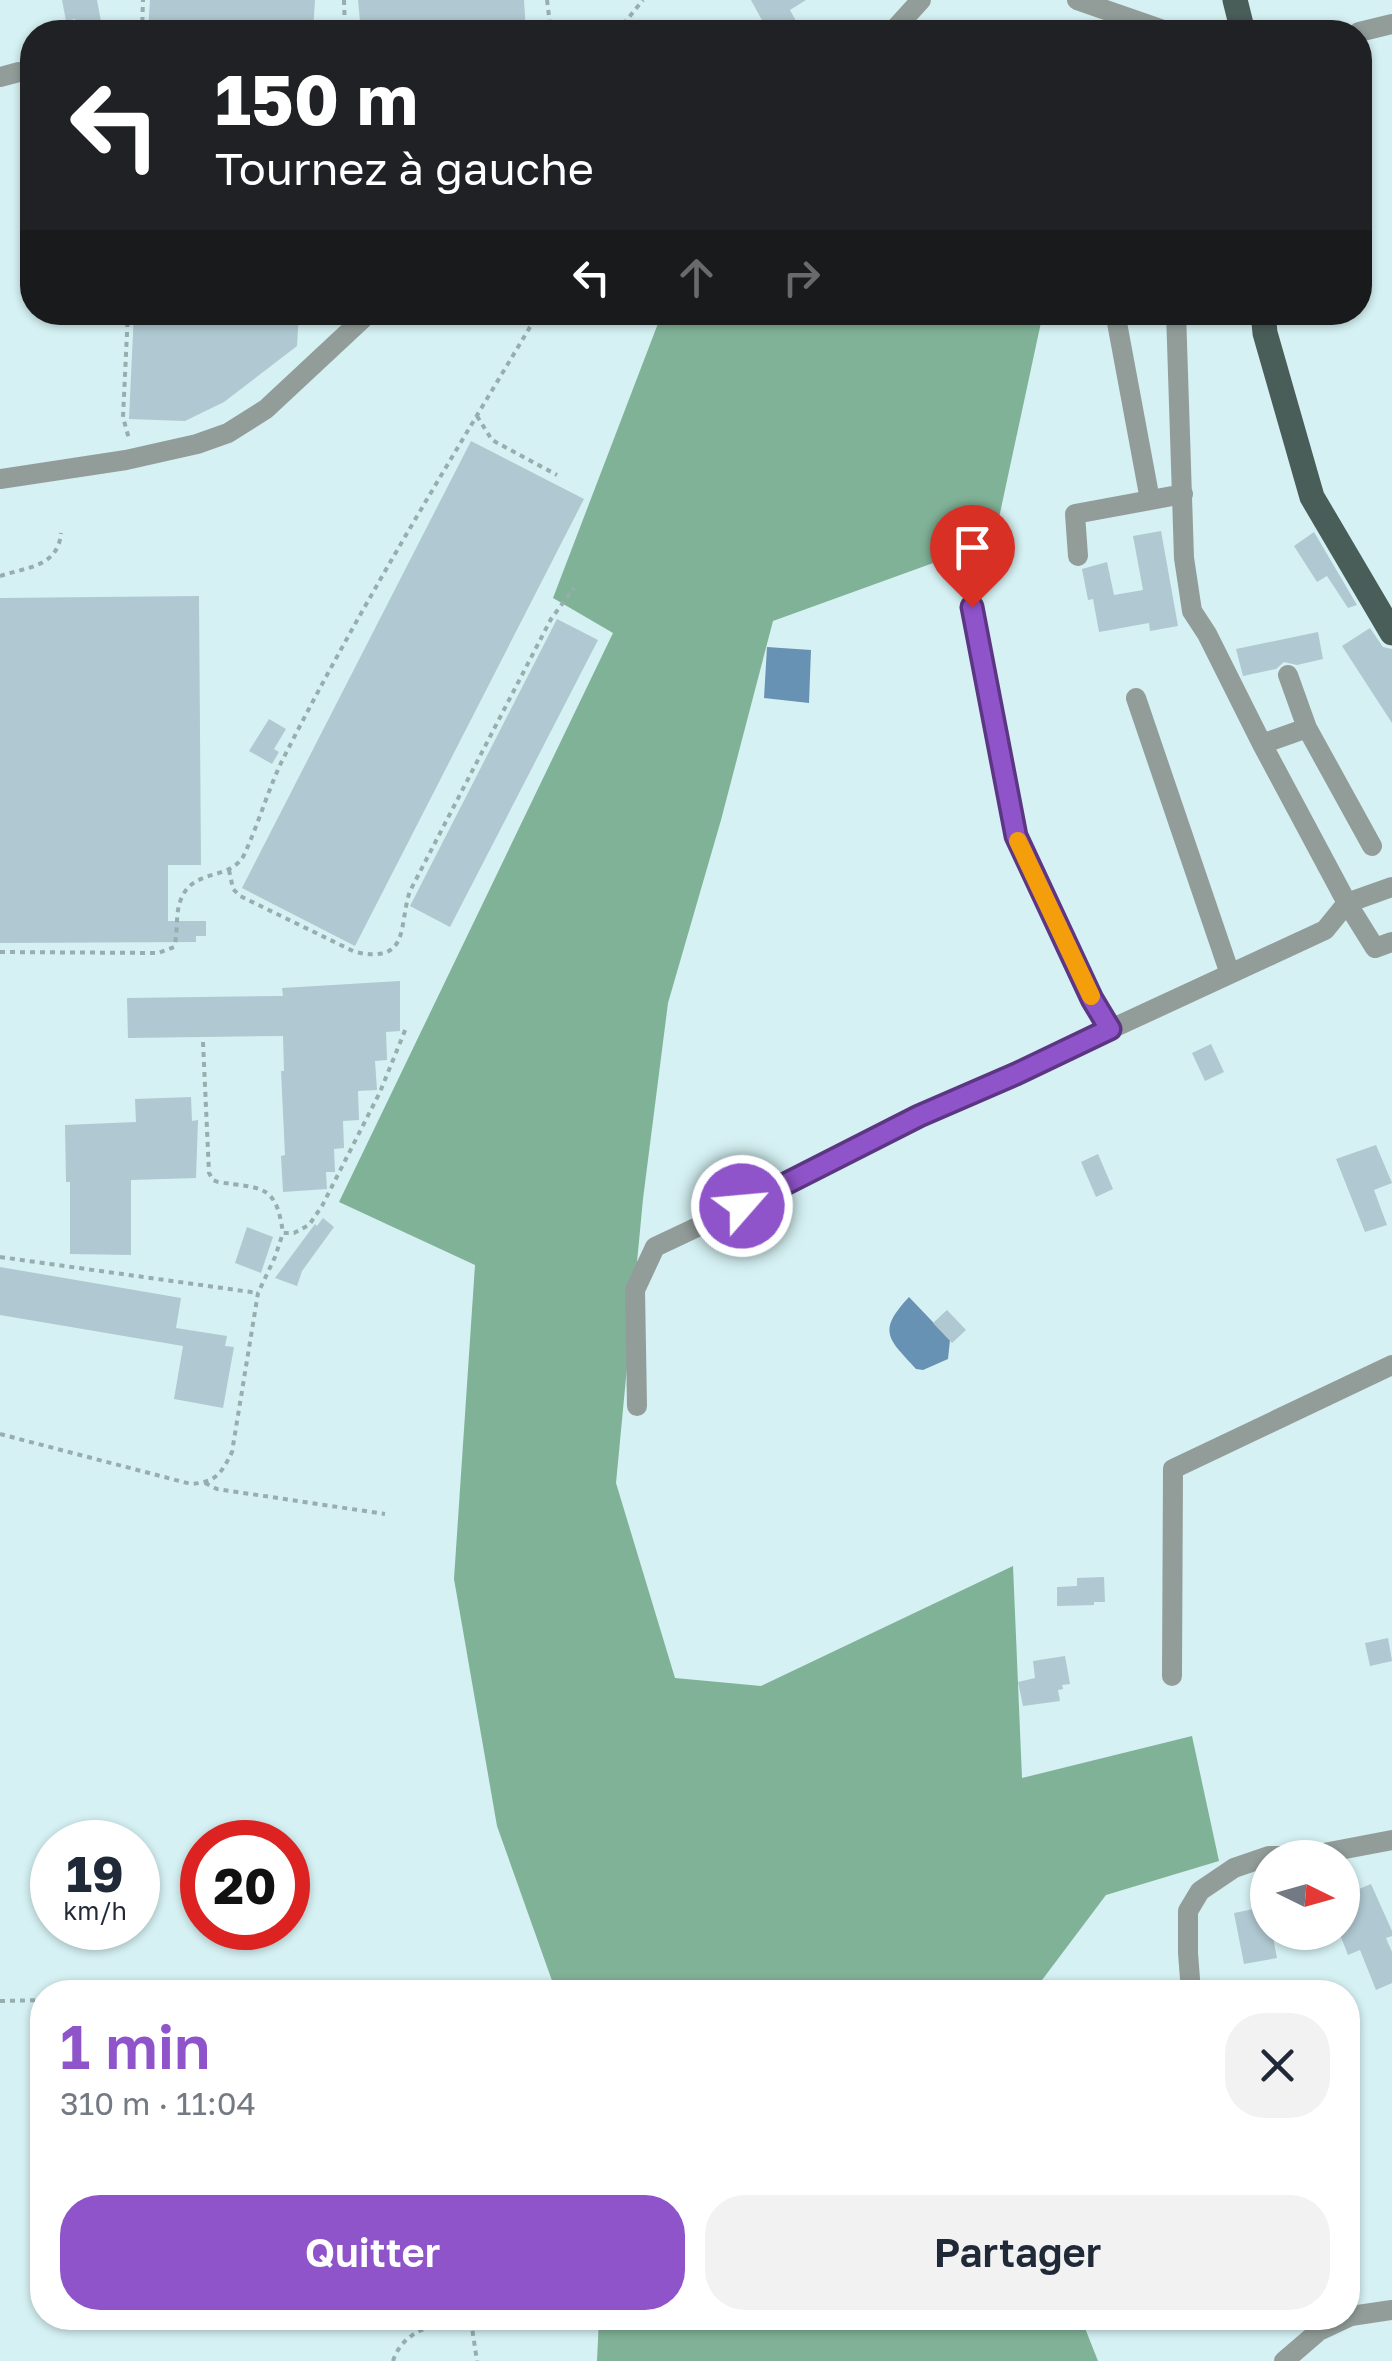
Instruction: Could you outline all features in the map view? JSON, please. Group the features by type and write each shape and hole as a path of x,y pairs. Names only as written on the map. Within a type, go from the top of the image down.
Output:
{"main road":[{"path":"1265,325 1312,497 1392,633"}],"street":[{"path":"903,20 921,0"},
{"path":"1077,0 1134,20"},
{"path":"0,479 132,458 228,433 266,408 356,325"},
{"path":"1118,325 1150,500"},
{"path":"1176,325 1184,558 1192,610 1347,904 1375,948 1392,942"},
{"path":"1078,556 1075,514 1183,494"},
{"path":"972,607 1016,836 1092,999 1110,1029"},
{"path":"1288,675 1306,728 1372,846"},
{"path":"1136,698 1230,974"},
{"path":"1262,744 1306,728"},
{"path":"637,1406 635,1290 655,1246 919,1116 1326,930 1347,904 1392,887"},
{"path":"1172,1676 1174,1469 1392,1366"},
{"path":"1190,1980 1188,1911 1200,1890 1234,1868 1269,1856 1308,1856 1392,1840"},
{"path":"1360,2315 1392,2310"},
{"path":"1284,2361 1320,2330"}],"path":[{"path":"626,20 642,0"},
{"path":"127,325 123,417 132,458"},
{"path":"0,952 158,953 174,947 183,894 192,883 229,870 242,858 270,786 374,588 531,325"},
{"path":"477,416 492,440 557,476"},
{"path":"0,576 47,561 60,546 61,533"},
{"path":"229,870 233,889 240,896 355,952 369,956 393,948 402,938 410,891 551,619 574,588"},
{"path":"283,1233 294,1233 309,1225 322,1206 380,1092 406,1028"},
{"path":"0,1434 191,1484 216,1477 232,1452 258,1293 283,1233 280,1212 268,1193 218,1182 209,1174 203,1042"},
{"path":"0,1256 258,1293"},
{"path":"205,1483 385,1514"},
{"path":"0,2001 30,2000"},
{"path":"393,2361 407,2337 421,2330"},
{"path":"472,2330 478,2361"}],"green space":[{"path":"657,325 1040,325 994,541 773,621 668,1003 643,1199 616,1483 675,1678 761,1686 1013,1566 1022,1778 1192,1736 1219,1861 1106,1895 1042,1980 552,1980 497,1826 454,1579 475,1265 339,1202 613,633 553,598"},
{"path":"598,2330 1086,2330 1098,2361 597,2361"}],"water":[{"path":"767,647 811,650 809,703 764,698"},
{"path":"909,1297 950,1340 948,1359 923,1370 916,1369 890,1335 892,1319"}],"building":[{"path":"62,0 97,0 101,20 66,20"},
{"path":"150,0 315,0 314,20 149,20"},
{"path":"358,0 524,0 525,20 360,20"},
{"path":"751,0 806,0 790,10 795,20 762,20"},
{"path":"133,325 298,325 297,346 224,402 185,421 129,419"},
{"path":"471,441 584,499 355,946 242,888"},
{"path":"1161,531 1178,626 1150,631 1149,623 1099,632 1082,569 1107,562 1114,595 1143,590 1133,536"},
{"path":"1314,532 1357,605 1348,608 1327,576 1317,582 1294,546"},
{"path":"199,596 201,865 168,865 168,921 206,921 206,936 196,936 196,942 0,943 0,598"},
{"path":"557,619 598,640 450,927 410,906"},
{"path":"1370,628 1383,647 1392,649 1392,723 1342,646"},
{"path":"1318,632 1323,659 1297,665 1284,662 1276,669 1243,676 1236,649"},
{"path":"269,719 286,729 274,749 279,752 272,764 249,751"},
{"path":"400,981 400,1031 386,1032 387,1060 375,1061 377,1090 358,1091 359,1120 343,1121 344,1148 334,1149 335,1172 326,1172 327,1189 283,1192 283,1036 128,1038 127,998 283,996 282,988"},
{"path":"1211,1044 1224,1072 1205,1081 1192,1053"},
{"path":"191,1097 192,1121 198,1120 196,1178 131,1180 131,1255 70,1254 65,1125 136,1122 135,1099"},
{"path":"1376,1145 1392,1183 1374,1190 1387,1225 1365,1232 1336,1159"},
{"path":"1098,1154 1113,1189 1096,1197 1081,1162"},
{"path":"323,1218 334,1227 302,1271 297,1286 275,1278 315,1224"},
{"path":"247,1227 273,1237 261,1273 235,1263"},
{"path":"0,1267 181,1298 176,1328 227,1336 225,1346 234,1347 223,1408 174,1399 183,1346 0,1315"},
{"path":"947,1310 966,1330 952,1343 933,1323"},
{"path":"1104,1577 1105,1602 1057,1606 1057,1587 1077,1586 1077,1578"},
{"path":"1388,1638 1392,1661 1370,1666 1365,1643"},
{"path":"1065,1656 1070,1684 1058,1690 1060,1701 1023,1706 1018,1682 1035,1678 1033,1661"},
{"path":"1371,1884 1392,1931 1392,1936 1386,1938 1392,1952 1392,1983 1376,1990 1360,1950 1360,1889"},
{"path":"1250,1910 1250,1950 1275,1950 1277,1958 1244,1964 1234,1913"}],"slow traffic":[{"path":"1018,841 1091,996"}],"route":[{"path":"742,1206 919,1116 1110,1029 1092,999 1016,836 972,607"}]}
